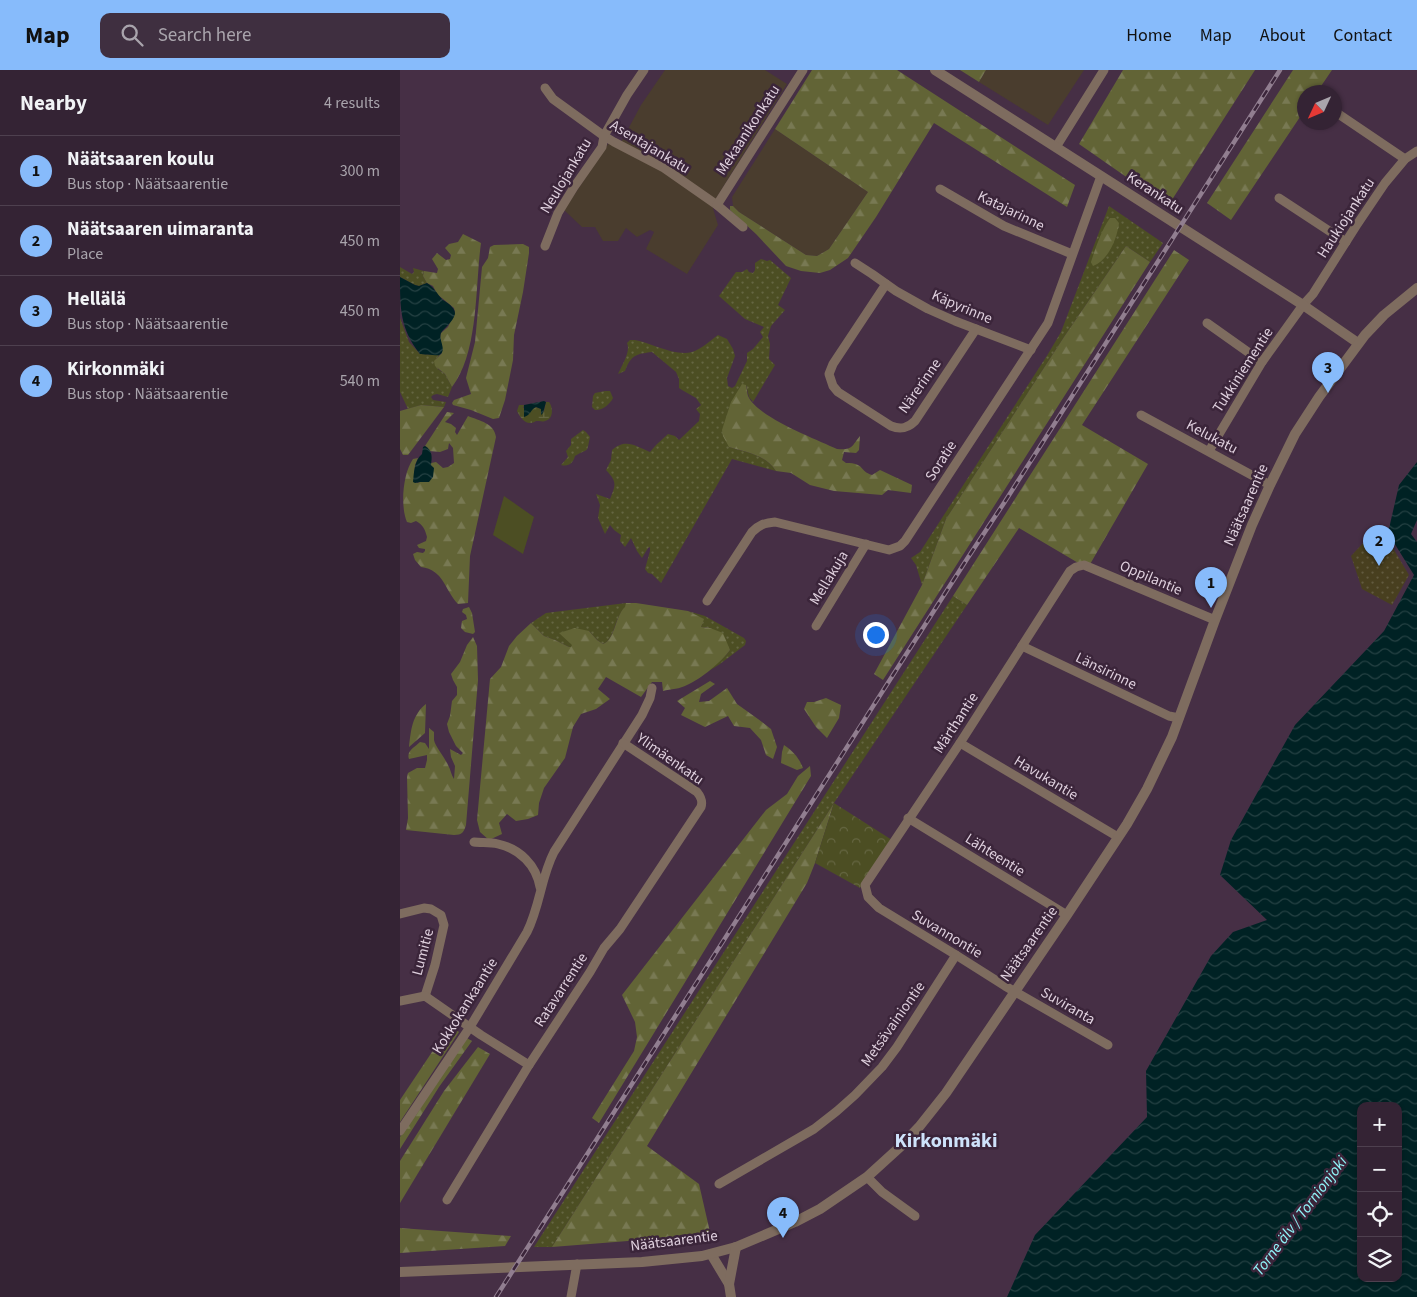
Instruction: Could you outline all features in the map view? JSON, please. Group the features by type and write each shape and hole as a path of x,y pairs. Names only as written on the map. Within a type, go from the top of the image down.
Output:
{"street":[{"name":"Neulojankatu","path":"545,246 558,213 602,147 604,136 627,95 644,70"},
{"name":"Mekaanikonkatu","path":"716,205 803,70"},
{"name":"Kerankatu","path":"935,70 1303,305 1358,343"},
{"path":"1056,147 1104,70"},
{"name":"Asentajankatu","path":"545,88 552,99 604,136 664,168 743,227"},
{"path":"1342,116 1405,159"},
{"name":"Haukiojankatu","path":"1303,305 1313,294 1385,183 1405,159 1417,151"},
{"name":"Soratie","path":"707,601 752,532 766,523 774,522 889,550 900,546 905,541 1048,324 1101,176"},
{"name":"Katajarinne","path":"940,189 1004,226 1072,254"},
{"path":"1279,198 1346,242"},
{"name":"Käpyrinne","path":"854,263 896,292 928,309 1031,350"},
{"name":"Närerinne","path":"886,284 833,364 829,378 838,392 891,426 897,429 906,428 915,421 976,329"},
{"name":"Näätsaarentie","path":"400,1272 642,1262 711,1254 736,1247 796,1222 820,1209 867,1176 900,1147 946,1093 1067,915 1118,837 1154,775 1172,737 1214,620 1252,525 1295,434 1358,343 1384,316 1417,288"},
{"name":"Tukkiniementie","path":"1209,451 1262,362 1303,305"},
{"path":"1207,323 1262,362"},
{"name":"Kelukatu","path":"1141,415 1270,485"},
{"name":"Mellakuja","path":"816,626 866,544"},
{"name":"Oppilantie","path":"1076,567 1084,565 1214,620"},
{"name":"Märthantie","path":"868,897 864,885 960,743 1070,571 1076,567"},
{"name":"Länsirinne","path":"1022,646 1169,716 1178,718"},
{"name":"Kokkokankaantie","path":"400,1131 470,1026 527,932 532,921 548,864 554,852 642,715 650,698 652,688"},
{"name":"Ylimäenkatu","path":"623,743 698,792 702,798"},
{"name":"Havukantie","path":"960,743 1118,837"},
{"name":"Ratavarrentie","path":"447,1200 529,1065 604,948 620,930 701,807 702,798"},
{"name":"Lähteentie","path":"908,818 1067,915"},
{"path":"474,842 498,844 520,853 530,862 541,890"},
{"name":"Suvannontie","path":"868,897 879,908 1015,991"},
{"name":"Lumitie","path":"400,914 424,908 431,909 441,915 444,930 425,996"},
{"name":"Metsävainiontie","path":"719,1184 814,1129 855,1095 882,1068 956,954"},
{"name":"Suviranta","path":"1015,991 1108,1045"},
{"path":"400,1002 425,996 529,1065"},
{"path":"867,1176 882,1192 915,1216"},
{"path":"731,1297 729,1284 736,1247"},
{"path":"711,1254 729,1284"},
{"path":"571,1297 577,1264"}],"shaded area":[{"path":"665,70 765,70 787,84 712,205 718,225 687,274 646,249 654,232 650,230 637,237 626,228 618,241 603,241 595,227 582,227 564,210 610,141 619,146 641,105"},
{"path":"986,70 1084,70 1048,125 979,82"},
{"path":"775,129 868,192 829,249 817,256 806,255 739,212 733,206 732,197"}],"green space":[{"path":"812,70 897,70 1075,185 1067,207 934,123 876,217 848,258 830,270 820,273 801,271 786,266 730,210 730,206 733,206 739,212 806,255 817,256 829,249 868,192 775,129"},
{"path":"960,70 986,70 979,82"},
{"path":"1123,70 1255,70 1168,206 1079,144"},
{"path":"1293,70 1332,70 1322,85 1297,85 1297,121 1231,220 1207,203"},
{"path":"1109,206 1163,243 1150,262 1126,246 1064,337 946,519 922,585 916,565 911,558 920,552 1061,332"},
{"path":"1110,218 1115,218 1119,223 1114,242 1104,259 1093,266 1091,262 1101,234"},
{"path":"463,234 481,243 471,337 461,373 452,387 445,374 435,366 434,361 442,353 441,333 448,327 455,312 454,308 437,294 433,286 427,283 423,276 424,271 437,273 438,269 432,259 437,253 446,260 450,259 451,255 445,248 449,244 458,242"},
{"path":"523,244 529,247 529,253 514,335 513,360 505,400 499,418 493,419 452,403 454,400 471,394 466,378 475,342 482,267 488,258 490,247 494,245"},
{"path":"1126,246 1150,262 883,680 874,674 922,585 946,519 1064,337"},
{"path":"1174,250 1189,260 1082,425 1148,464 1089,566 1080,564 1019,528 967,605 953,596"},
{"path":"761,259 770,260 791,278 778,305 785,310 771,326 768,336 770,344 769,359 775,365 753,402 749,397 746,385 729,447 767,461 776,471 732,459 661,583 645,569 650,547 642,558 631,538 625,547 620,541 621,535 610,525 605,534 598,518 600,505 596,494 610,499 612,494 614,480 606,470 611,460 612,450 622,444 631,444 650,452 668,434 675,436 679,440 699,421 700,414 696,409 701,405 696,398 679,388 679,379 676,372 652,352 635,356 625,371 618,374 627,354 627,343 630,340 635,340 671,351 686,353 699,349 718,335 727,339 735,356 727,378 728,386 732,388 735,386 747,361 747,353 763,337 760,332 764,327 745,319 719,296 736,272 742,272 747,269 753,273 755,263"},
{"path":"400,267 412,274 414,272 413,268 424,271 423,276 427,283 419,286 400,277"},
{"path":"400,318 409,342 420,354 439,355 435,361 438,369 445,374 452,387 448,397 437,394 431,397 433,400 446,402 444,407 421,405 408,409 400,392"},
{"path":"742,384 746,385 748,396 763,412 788,427 837,449 851,447 860,436 859,450 856,453 844,452 842,460 846,463 856,464 872,475 880,470 912,485 911,493 888,490 882,495 834,491 810,485 791,473 776,471 767,461 761,458 729,447 722,430 731,402"},
{"path":"610,391 613,398 605,407 595,410 592,407 593,396 595,393"},
{"path":"546,402 549,402 552,410 548,420 527,423 517,411 519,405 524,405 523,408 536,407 541,409 541,414 544,411"},
{"path":"421,405 444,407 408,455 403,455 400,449 400,411"},
{"path":"447,412 454,413 445,422 456,428 455,432 457,435 468,416 482,421 489,426 495,432 496,437 470,556 468,603 458,604 439,576 429,569 421,567 415,560 413,554 425,551 425,549 419,548 417,545 426,541 427,537 423,528 416,521 407,522 403,499 407,472 413,459 418,458 415,465 414,478 417,483 429,482 431,463 436,462 443,468 454,463 453,448 449,443 448,449 440,452 429,451 425,446"},
{"path":"583,430 590,437 587,450 575,456 570,464 561,465 568,457 566,451 571,445 571,439"},
{"path":"504,496 534,517 523,554 493,535"},
{"path":"953,596 967,605 834,803 552,1247 534,1247"},
{"path":"626,603 626,607 619,616 610,638 603,644 589,631 569,647 544,636 531,623 546,613"},
{"path":"626,603 688,611 704,619 701,627 723,633 730,650 698,679 681,687 663,691 662,682 652,682 641,697 606,677 598,689 610,699 596,709 581,714 573,727 565,758 544,788 539,803 538,815 516,821 507,814 499,823 502,834 489,840 480,832 477,820 490,679 501,667 509,646 531,623 544,636 569,647 572,645 559,633 575,628 589,631 603,644 607,642 613,633"},
{"path":"469,607 472,613 475,632 473,634 465,632 461,628 462,621 467,619 466,615 462,612 463,609"},
{"path":"688,611 705,616 744,638 746,641 745,645 704,674 730,650 710,628 701,627 703,619"},
{"path":"473,637 477,646 478,680 466,825 461,834 457,835 406,830 408,818 408,773 417,768 425,768 427,760 427,755 409,759 408,756 412,749 420,742 425,743 429,749 429,728 434,732 435,743 447,762 454,779 455,766 450,749 461,755 463,753 456,746 447,724 452,701 457,695 457,687 451,674 460,662 467,645"},
{"path":"710,681 715,684 701,694 699,702 709,701 727,688 737,704 771,729 777,747 773,759 766,755 761,740 750,728 734,726 728,716 705,727 681,715 685,708 677,701"},
{"path":"826,698 841,705 839,718 827,738 816,727 804,709 807,702"},
{"path":"426,704 425,733 409,747 415,718"},
{"path":"784,745 800,761 803,768 797,770 781,763"},
{"path":"810,766 811,776 599,1123 592,1118 634,1051 637,1037 635,1022 622,995 766,810 787,794 798,776"},
{"path":"834,803 807,883 647,1146 699,1184 710,1232 691,1236 552,1247"},
{"path":"834,803 892,840 860,888 815,863"},
{"path":"450,1025 459,1032 400,1122 400,1100"},
{"path":"465,1037 472,1041 439,1087 400,1149 400,1137"},
{"path":"478,1047 490,1054 400,1203 400,1161 444,1091"},
{"path":"400,1228 511,1236 505,1246 400,1253"}],"sand":[{"path":"1387,538 1409,575 1392,605 1362,589 1351,556 1364,542"}],"water":[{"path":"400,277 419,286 427,283 454,310 455,314 452,320 440,336 443,351 439,355 420,354 408,336 402,318"},
{"path":"546,402 541,415 541,409 536,407 524,417 524,405"},
{"path":"425,446 431,454 431,465 434,468 433,477 429,482 415,483 413,482 415,467"},
{"name":"Torne älv / Tornionjoki","path":"1417,462 1417,520 1411,534 1417,542 1417,1297 1007,1297 1035,1235 1147,1117 1146,1071 1211,956 1233,932 1267,920 1220,875 1231,840 1295,725 1384,631 1414,575 1388,533 1399,485"}],"railway":[{"path":"496,1297 1280,70"}],"place":[{"name":"Hellälä","path":"1328,393"},
{"name":"Näätsaaren uimaranta","path":"1379,566"},
{"name":"Näätsaaren koulu","path":"1211,608"},
{"name":"Kirkonmäki","path":"783,1238"}],"district":[{"name":"Kirkonmäki","path":"946,1141"}]}
